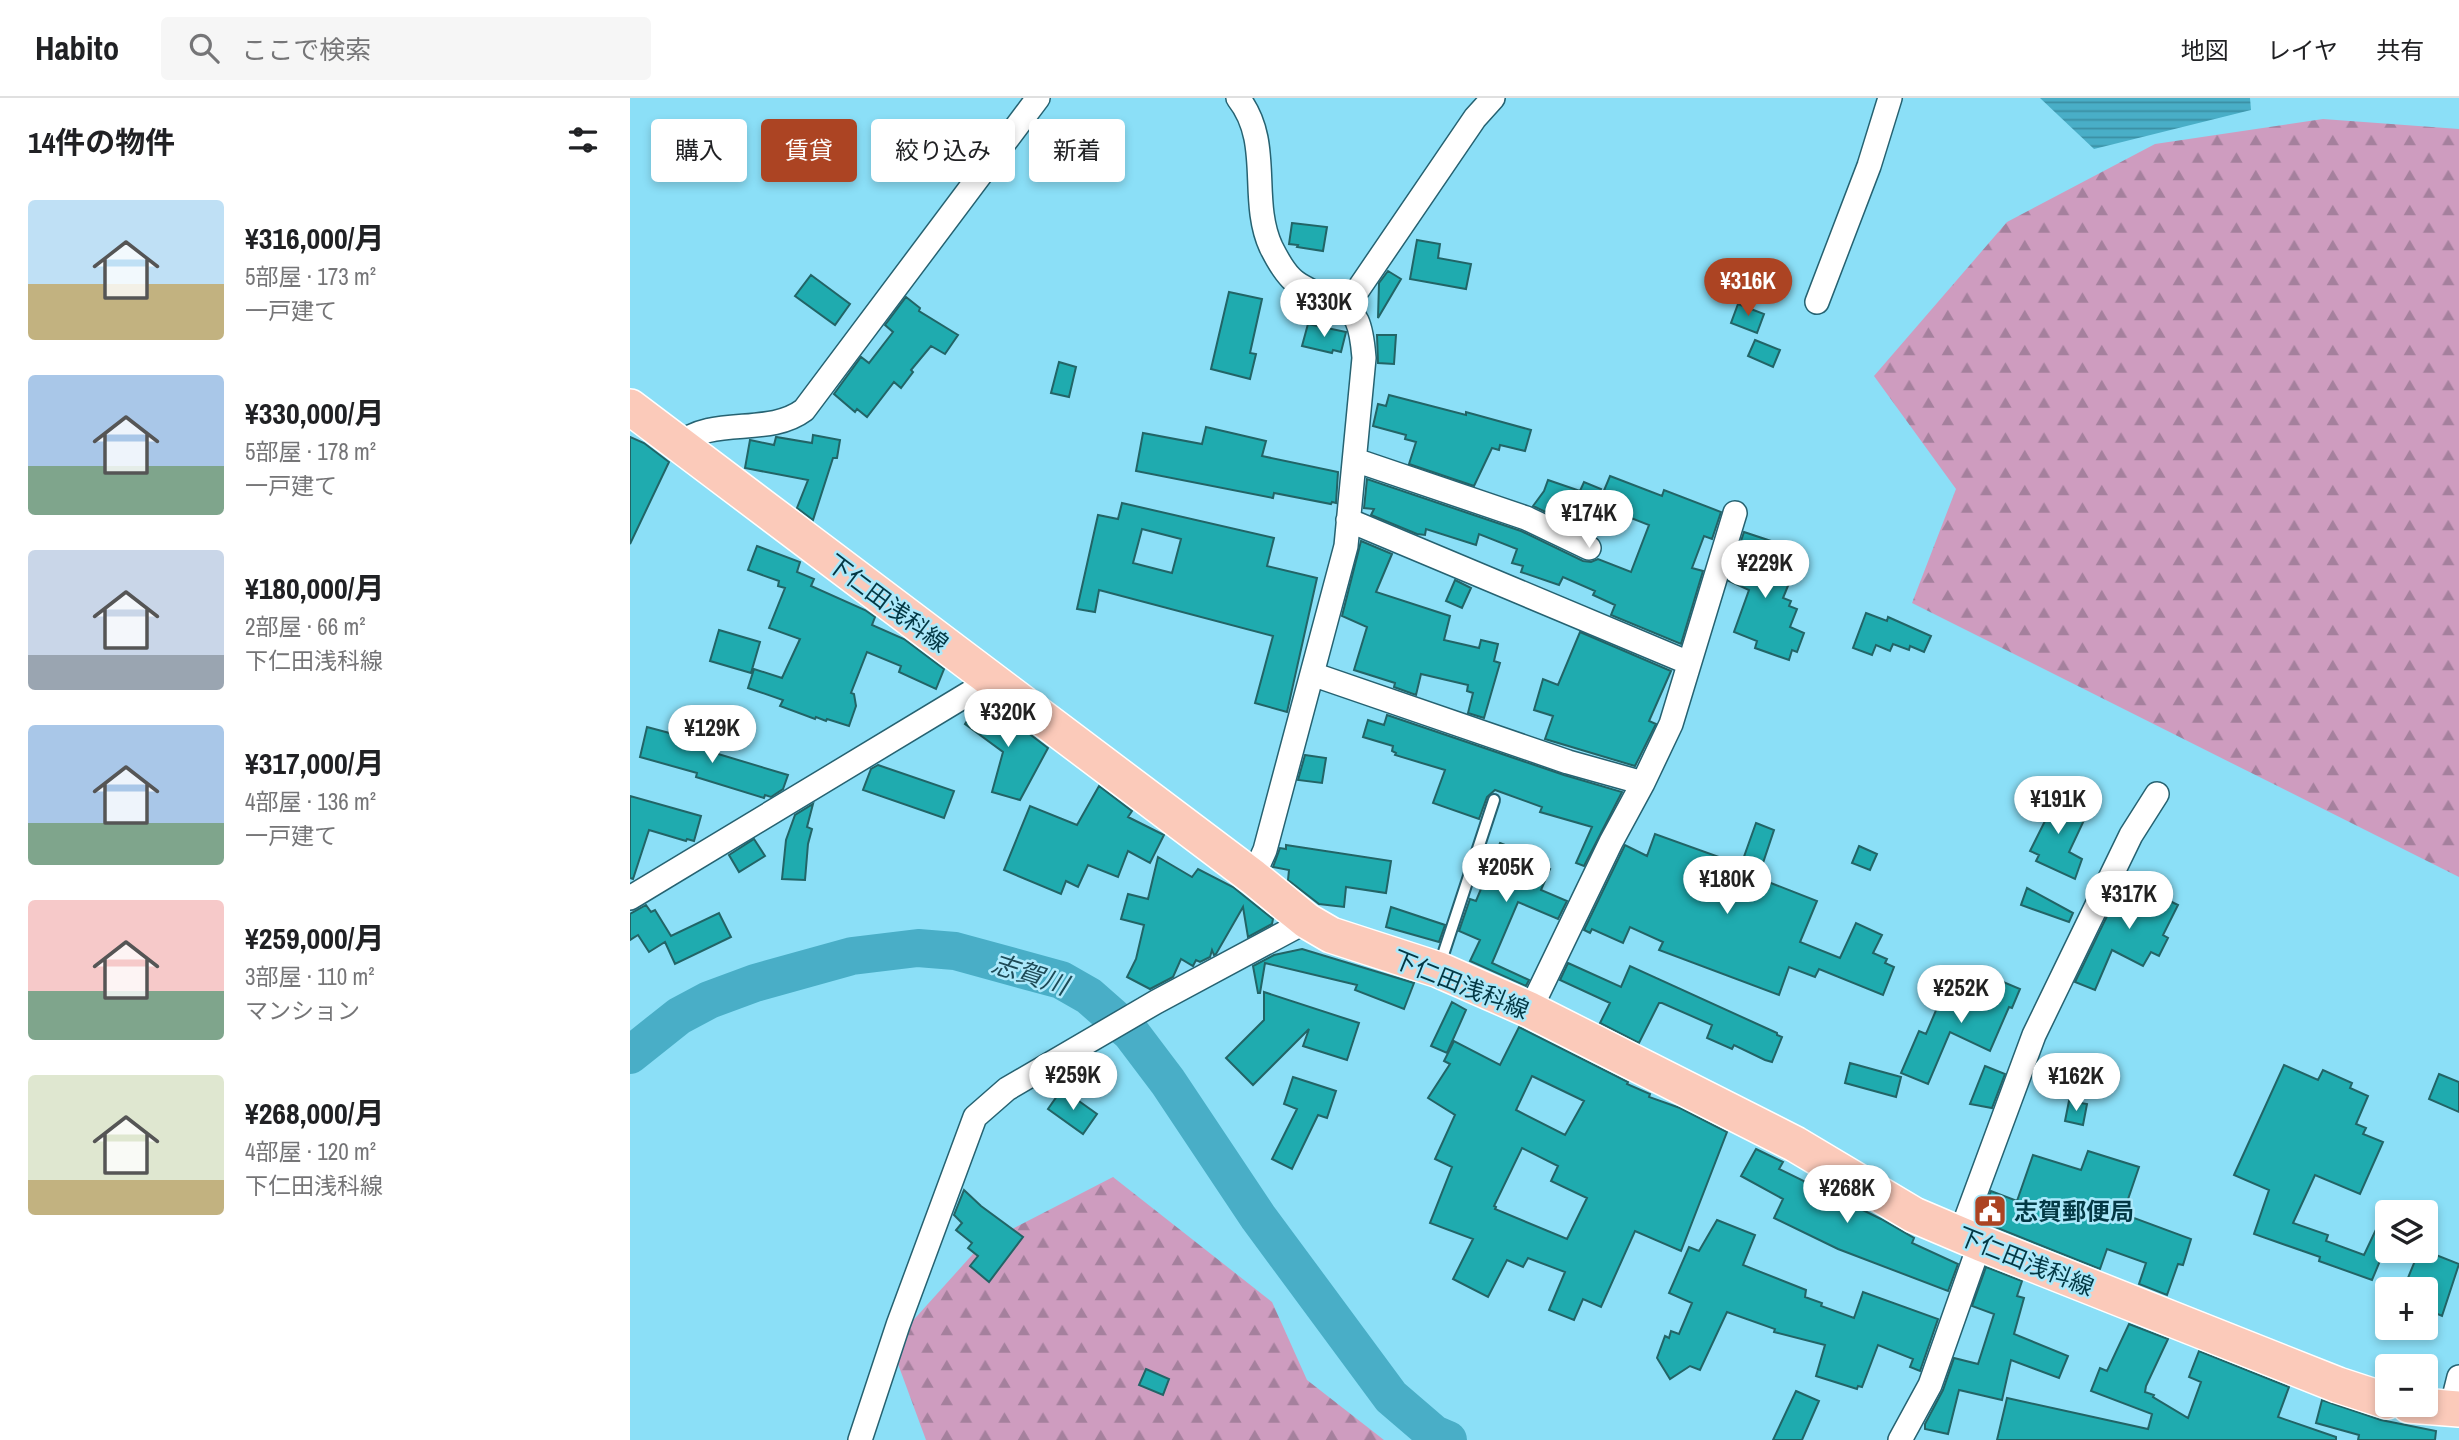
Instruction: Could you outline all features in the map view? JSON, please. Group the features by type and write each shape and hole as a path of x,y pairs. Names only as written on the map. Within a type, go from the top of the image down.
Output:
{"main road":[{"name":"下仁田浅科線","path":"630,407 1253,877 1307,922 1331,935 1438,970 1530,1010 1749,1120 1914,1215 2338,1385 2375,1397"},
{"path":"2438,1401 2456,1398"}],"street":[{"path":"678,444 703,431 779,421 796,417 804,410 1038,98"},
{"path":"1238,98 1258,139 1264,229 1270,246 1292,279 1309,291 1347,309 1356,319 1364,358 1346,546 1265,850 1253,877"},
{"path":"1347,309 1467,129 1493,98"},
{"path":"1817,302 1869,166 1889,98"},
{"path":"1355,460 1526,518 1589,548"},
{"path":"1530,1010 1671,724 1735,513"},
{"path":"1348,520 1689,663"},
{"path":"1312,674 1555,758 1643,783"},
{"path":"630,898 991,680"},
{"path":"1900,1440 1930,1385 1970,1239 2034,1035 2131,835 2157,794"},
{"path":"860,1440 898,1325 975,1117 1007,1089 1147,1007 1307,922"}],"lane":[{"path":"1438,970 1494,800"}],"green space":[{"path":"2323,119 2459,129 2459,877 1912,603 1956,489 1874,376 2007,222 2155,144"},
{"path":"1113,1177 1272,1302 1307,1380 1384,1440 926,1440 891,1345 981,1245"}],"water":[{"path":"2040,98 2250,98 2251,110 2094,149"}],"building":[{"path":"1292,223 1327,227 1323,251 1289,244"},
{"path":"1417,240 1440,244 1438,258 1471,264 1466,289 1410,279"},
{"path":"1388,271 1401,279 1378,318 1379,283"},
{"path":"811,275 850,304 835,325 795,296"},
{"path":"1229,292 1262,299 1250,353 1256,354 1250,379 1211,369"},
{"path":"906,297 920,308 919,311 958,335 945,354 931,346 911,370 913,372 901,388 894,382 867,417 857,409 855,412 834,394 861,357 869,363 893,332 885,325"},
{"path":"1738,304 1764,314 1757,333 1731,323"},
{"path":"1308,324 1346,332 1341,352 1333,350 1332,353 1302,346"},
{"path":"1377,335 1396,335 1394,364 1378,363"},
{"path":"1755,340 1780,350 1773,367 1748,356"},
{"path":"1059,362 1076,367 1069,397 1051,393"},
{"path":"1389,395 1531,430 1525,451 1500,445 1499,450 1492,448 1474,486 1409,464 1416,442 1405,439 1406,435 1373,426 1378,404 1386,406"},
{"path":"1206,427 1266,441 1262,456 1338,472 1336,503 1274,493 1273,498 1136,471 1143,433 1202,444"},
{"path":"813,435 840,440 837,458 833,458 813,520 797,508 808,480 745,468 750,440 774,445 776,437 812,443"},
{"path":"630,437 644,443 669,462 630,544"},
{"path":"1610,476 1662,496 1664,490 1721,512 1712,539 1704,536 1692,568 1703,571 1681,644 1611,615 1615,605 1593,595 1595,591 1563,577 1559,585 1521,572 1523,566 1512,563 1517,549 1479,534 1476,545 1426,529 1425,535 1417,534 1371,515 1374,509 1364,508 1367,479 1521,531 1583,561 1598,559 1631,572 1649,525 1598,505"},
{"path":"1548,480 1580,491 1584,482 1601,489 1584,530 1533,506"},
{"path":"1122,503 1274,538 1267,566 1317,578 1287,712 1255,703 1273,636 1099,590 1095,612 1077,609 1098,515 1118,519","holes":["1142,529 1181,539 1172,573 1133,563"]},
{"path":"1744,532 1777,543 1772,558 1763,555 1760,563 1792,576 1783,598 1791,601 1789,606 1797,609 1790,627 1804,633 1797,652 1792,650 1789,660 1755,648 1757,641 1734,632 1749,590 1729,581"},
{"path":"1361,541 1392,554 1376,592 1450,616 1444,640 1479,648 1481,640 1498,644 1494,661 1500,663 1484,718 1468,713 1473,693 1467,691 1468,685 1421,674 1416,695 1394,687 1395,683 1354,670 1367,627 1342,616"},
{"path":"757,546 800,562 797,572 814,579 811,586 865,610 875,617 872,625 904,639 944,669 936,689 899,672 901,666 867,652 851,693 854,694 856,706 849,726 827,719 815,719 780,706 783,700 748,688 754,669 782,678 800,639 769,628 785,588 778,586 779,581 748,570"},
{"path":"1455,580 1471,588 1462,608 1446,601"},
{"path":"1866,613 1887,621 1888,617 1931,636 1924,652 1910,646 1909,650 1893,644 1890,651 1876,645 1872,655 1853,648"},
{"path":"719,630 760,642 751,673 710,661"},
{"path":"1580,632 1671,671 1649,721 1656,724 1635,766 1545,739 1553,716 1534,710 1543,679 1558,685"},
{"path":"985,700 1048,748 1020,800 992,792 1003,752 965,724 979,703"},
{"path":"1387,715 1622,792 1584,866 1576,863 1592,827 1540,812 1542,807 1495,790 1487,797 1479,819 1433,803 1445,770 1395,755 1393,746 1363,737 1368,720 1384,725"},
{"path":"647,727 677,735 675,741 788,775 783,789 771,797 765,795 764,798 696,777 697,773 640,757"},
{"path":"1305,755 1326,758 1322,783 1298,780"},
{"path":"878,765 954,791 944,818 863,790 871,769"},
{"path":"1099,786 1132,811 1128,817 1164,835 1150,863 1128,851 1118,877 1088,865 1078,887 1066,881 1061,894 1004,870 1030,806 1077,825"},
{"path":"2050,790 2067,798 2063,806 2086,816 2069,852 2082,859 2075,879 2036,861 2039,855 2030,851 2046,819 2038,816"},
{"path":"630,796 701,816 694,841 649,830 633,879 630,878"},
{"path":"813,804 807,827 812,829 805,880 782,879 786,840 795,815"},
{"path":"1756,823 1774,830 1758,878 1817,901 1800,942 1840,958 1856,923 1882,935 1873,953 1887,959 1885,963 1894,967 1883,995 1819,969 1815,977 1789,967 1779,995 1659,950 1663,942 1630,927 1623,943 1592,929 1590,933 1584,930 1625,845 1647,856 1655,834 1741,865"},
{"path":"754,839 765,856 739,872 729,855"},
{"path":"1500,843 1533,856 1531,861 1550,869 1541,890 1567,901 1558,919 1518,902 1492,963 1529,980 1526,986 1470,961 1480,940 1459,931 1470,899 1476,901"},
{"path":"1286,845 1391,861 1386,893 1346,887 1344,907 1319,904 1288,880 1289,870 1273,867 1280,848 1286,849"},
{"path":"1859,846 1877,854 1870,870 1852,863"},
{"path":"1158,857 1192,877 1198,869 1233,887 1273,919 1272,924 1248,937 1243,907 1216,954 1214,955 1212,950 1210,957 1200,962 1196,960 1193,966 1181,959 1173,977 1150,989 1127,977 1136,959 1144,925 1121,919 1128,894 1148,899"},
{"path":"2125,879 2178,905 2163,935 2168,938 2159,956 2151,952 2143,966 2112,950 2095,990 2075,982"},
{"path":"2027,888 2073,913 2069,922 2021,905"},
{"path":"646,905 651,912 655,910 671,936 719,913 731,937 675,964 665,942 649,952 638,935 630,940 630,914"},
{"path":"1391,907 1445,925 1439,942 1386,927"},
{"path":"1302,949 1414,983 1404,1009 1355,990 1357,985 1265,963 1258,993 1253,966 1274,955"},
{"path":"1568,963 1621,987 1630,966 1777,1033 1782,1037 1772,1062 1734,1045 1732,1049 1707,1038 1712,1025 1662,1003 1659,1003 1639,1043 1600,1023 1610,1003 1560,980"},
{"path":"1989,976 2020,989 1990,1051 1950,1032 1928,1084 1901,1073 1919,1031 1926,1034 1945,989 1979,1000"},
{"path":"1264,992 1359,1023 1347,1060 1303,1046 1309,1029 1253,1085 1226,1058 1264,1020"},
{"path":"1452,1002 1466,1010 1447,1053 1431,1046"},
{"path":"1519,1027 1628,1082 1627,1084 1650,1094 1649,1097 1680,1108 1727,1132 1681,1251 1635,1231 1601,1307 1583,1299 1574,1320 1549,1310 1565,1272 1528,1258 1523,1267 1507,1260 1488,1297 1453,1279 1473,1239 1430,1223 1452,1167 1435,1159 1455,1115 1428,1098 1450,1064 1444,1061 1454,1041 1500,1065","holes":["1532,1076 1584,1101 1565,1135 1516,1110","1522,1148 1558,1166 1551,1181 1587,1198 1567,1239 1495,1209 1494,1206"]},
{"path":"1850,1063 1901,1077 1896,1097 1845,1083"},
{"path":"2284,1065 2318,1080 2323,1070 2352,1083 2350,1088 2368,1096 2356,1124 2366,1128 2363,1134 2383,1142 2360,1194 2315,1175 2293,1223 2328,1235 2326,1241 2364,1255 2375,1232 2375,1263 2379,1263 2372,1280 2319,1261 2320,1257 2254,1234 2269,1190 2234,1175"},
{"path":"1985,1066 2005,1074 1992,1108 1970,1104"},
{"path":"2439,1074 2459,1082 2459,1112 2429,1099"},
{"path":"1293,1077 1336,1091 1327,1118 1318,1115 1292,1169 1272,1159 1297,1109 1284,1104"},
{"path":"1062,1089 1097,1114 1083,1134 1048,1109"},
{"path":"2069,1101 2087,1104 2083,1125 2065,1121"},
{"path":"1756,1149 1783,1162 1779,1169 1881,1219 1914,1238 1912,1243 1958,1264 1948,1291 1838,1249 1774,1218 1783,1199 1741,1176"},
{"path":"2088,1151 2139,1167 2123,1214 2191,1239 2183,1265 2178,1264 2167,1295 2139,1284 2146,1263 2107,1249 2100,1269 1980,1221 1991,1191 2017,1201 2033,1155 2081,1170"},
{"path":"964,1190 1023,1237 989,1282 970,1266 978,1256 968,1248 972,1243 956,1230 962,1223 954,1215"},
{"path":"1717,1220 1755,1235 1743,1265 1806,1290 1805,1297 1822,1303 1821,1306 1854,1318 1863,1292 1938,1319 1920,1371 1910,1367 1913,1359 1878,1345 1862,1387 1858,1386 1857,1389 1816,1376 1825,1345 1774,1332 1775,1329 1727,1312 1700,1370 1690,1366 1670,1379 1657,1358 1665,1336 1669,1338 1671,1331 1679,1334 1692,1303 1669,1293 1689,1247 1699,1251"},
{"path":"2438,1256 2459,1264 2442,1316 2438,1314 2438,1277 2408,1277 2414,1263 2438,1263"},
{"path":"1986,1267 2022,1281 2017,1296 2024,1298 2014,1334 2068,1356 2059,1378 2011,1360 2002,1400 1959,1390 1948,1434 1925,1429 1954,1358 1978,1364 1994,1314 1972,1306"},
{"path":"2129,1324 2168,1339 2145,1392 2188,1418 2201,1382 2189,1377 2199,1351 2289,1387 2278,1417 2336,1437 2336,1440 1997,1440 2007,1398 2148,1429 2152,1414 2091,1391 2100,1368 2107,1371"},
{"path":"1146,1369 1169,1379 1163,1395 1139,1385"},
{"path":"1796,1391 1819,1401 1802,1440 1773,1440"},
{"path":"2322,1400 2381,1420 2436,1431 2435,1440 2358,1440 2359,1435 2316,1423"}],"waterway":[{"name":"志賀川","path":"630,1055 679,1016 709,1000 755,983 852,956 918,948 955,951 1061,980 1089,996 1131,1033 1168,1082 1258,1217 1391,1397 1434,1434 1448,1440"}],"place":[{"name":"志賀郵便局","path":"1990,1211"}]}
